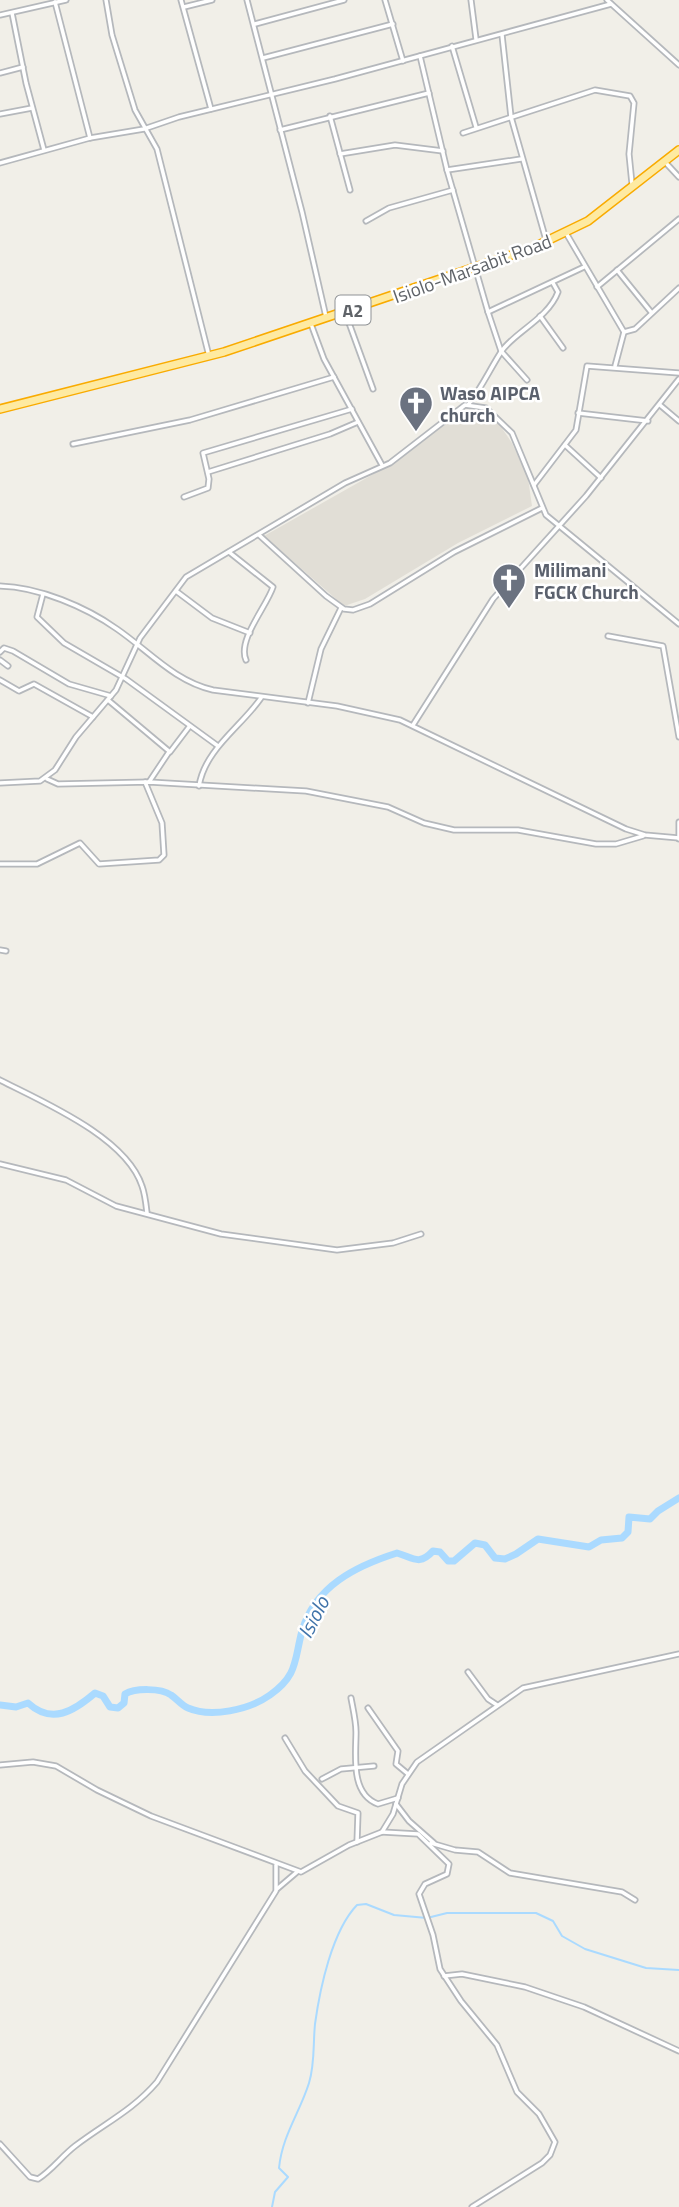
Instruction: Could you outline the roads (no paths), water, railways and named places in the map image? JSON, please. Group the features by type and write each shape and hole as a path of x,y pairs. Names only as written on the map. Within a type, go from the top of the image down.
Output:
{"highway":[{"name":"Isiolo-Marsabit Road","path":"0,409 209,356 475,269 547,242 566,233 632,190 679,150"}],"street":[{"path":"0,15 66,0"},
{"path":"106,0 114,43 144,130 157,149 209,356"},
{"path":"181,0 211,109"},
{"path":"183,7 212,0"},
{"path":"247,0 326,319"},
{"path":"255,24 344,0"},
{"path":"385,0 402,61"},
{"path":"471,0 476,39"},
{"path":"607,0 679,65"},
{"path":"55,2 90,138"},
{"path":"0,163 90,138 144,130 211,109 611,4"},
{"path":"12,13 44,150"},
{"path":"263,58 393,24"},
{"path":"502,34 511,117 547,242"},
{"path":"452,46 475,127"},
{"path":"420,56 447,170 488,312 501,351 527,380"},
{"path":"0,73 23,67"},
{"path":"463,132 595,90 630,96 634,103 629,148 632,190"},
{"path":"280,130 429,93"},
{"path":"0,114 33,108"},
{"path":"330,116 350,190"},
{"path":"340,154 395,145 443,151"},
{"path":"447,170 521,159"},
{"path":"665,162 679,177"},
{"path":"366,221 389,208 453,190"},
{"path":"597,287 679,219"},
{"path":"566,233 624,332 615,366"},
{"path":"488,312 585,267"},
{"path":"617,270 652,313"},
{"path":"47,779 109,698 136,644 194,571 303,507 408,451 450,414 468,405 501,351 530,329 558,294 553,283"},
{"path":"624,332 635,329 679,288"},
{"path":"345,312 373,389"},
{"path":"540,316 563,348"},
{"path":"311,324 334,377 382,465"},
{"path":"534,485 576,430 585,367 595,364 679,373"},
{"path":"73,444 190,420 334,377"},
{"path":"413,725 494,599 601,478 679,379"},
{"path":"468,405 486,408 505,424 517,442 541,508 679,624"},
{"path":"660,405 679,421"},
{"path":"184,496 207,489 208,472 203,453 352,409"},
{"path":"578,413 648,421"},
{"path":"208,472 330,434 358,422"},
{"path":"565,445 601,478"},
{"path":"259,535 341,608 353,610 365,607 454,552 541,508"},
{"path":"228,551 247,569 273,585 250,633 244,653 246,660"},
{"path":"0,586 43,594 99,618 190,683 213,691 371,712 413,725 481,761 645,835 679,838 679,822"},
{"path":"176,591 212,618 250,633"},
{"path":"43,594 37,615 44,626 67,645 122,676 218,746"},
{"path":"308,703 320,649 341,608"},
{"path":"608,636 663,646 679,737"},
{"path":"0,652 4,648 13,651 69,684 109,698 170,752"},
{"path":"0,660 8,666"},
{"path":"0,681 19,691 34,684 93,718"},
{"path":"199,786 205,768 218,746 262,697"},
{"path":"147,782 189,727"},
{"path":"0,783 47,779 58,784 147,782 306,791 388,807 424,823 454,830 518,830 596,844 615,844 645,835"},
{"path":"0,864 37,864 80,843 99,864 159,860 164,855 163,831 147,782"},
{"path":"0,950 6,951"},
{"path":"0,1080 82,1122 113,1148 139,1179 147,1213"},
{"path":"0,1164 66,1180 116,1206 205,1231 309,1248 354,1249 393,1243 421,1234"},
{"path":"382,1832 408,1774 423,1756 529,1685 543,1685 679,1654"},
{"path":"468,1672 488,1699 497,1705"},
{"path":"351,1698 356,1768 362,1787 372,1801 378,1804 397,1801"},
{"path":"368,1708 398,1751 396,1765 408,1774"},
{"path":"285,1738 305,1771 338,1806 358,1813 357,1842"},
{"path":"0,1765 33,1762 56,1766 131,1807 297,1871 310,1869 357,1842 382,1832 412,1832 429,1842 455,1850 478,1852 510,1873 622,1892 635,1900"},
{"path":"322,1779 341,1769 374,1766"},
{"path":"397,1801 409,1821 436,1844"},
{"path":"429,1842 450,1868 444,1877 425,1884 419,1894 444,1976 497,2045 517,2092 539,2114 556,2144 542,2163 472,2207"},
{"path":"276,1865 276,1891"},
{"path":"0,2144 30,2177 38,2179 95,2130 122,2116 139,2103 157,2082 276,1891 297,1871"},
{"path":"444,1976 462,1974 525,1987 584,2007 679,2051"}],"waterway":[{"name":"Isiolo","path":"0,1705 16,1707 28,1703 46,1713 63,1713 95,1693 103,1696 110,1707 118,1708 124,1703 125,1694 148,1690 167,1693 186,1707 197,1711 230,1711 252,1705 270,1695 286,1681 294,1667 308,1615 317,1602 339,1580 367,1564 397,1553 420,1560 433,1551 440,1552 448,1561 454,1561 475,1543 485,1545 495,1558 505,1559 538,1539 589,1547 601,1540 622,1538 628,1532 629,1517 650,1519 679,1498"},
{"path":"272,2207 275,2192 288,2177 279,2168 281,2156 311,2076 315,2024 328,1961 341,1929 357,1905 366,1904 394,1915 427,1918 447,1913 536,1913 553,1921 562,1936 585,1949 646,1968 679,1970"}],"place":[{"name":"Waso AIPCA church","path":"416,433"},
{"name":"Milimani FGCK Church","path":"509,610"}]}
